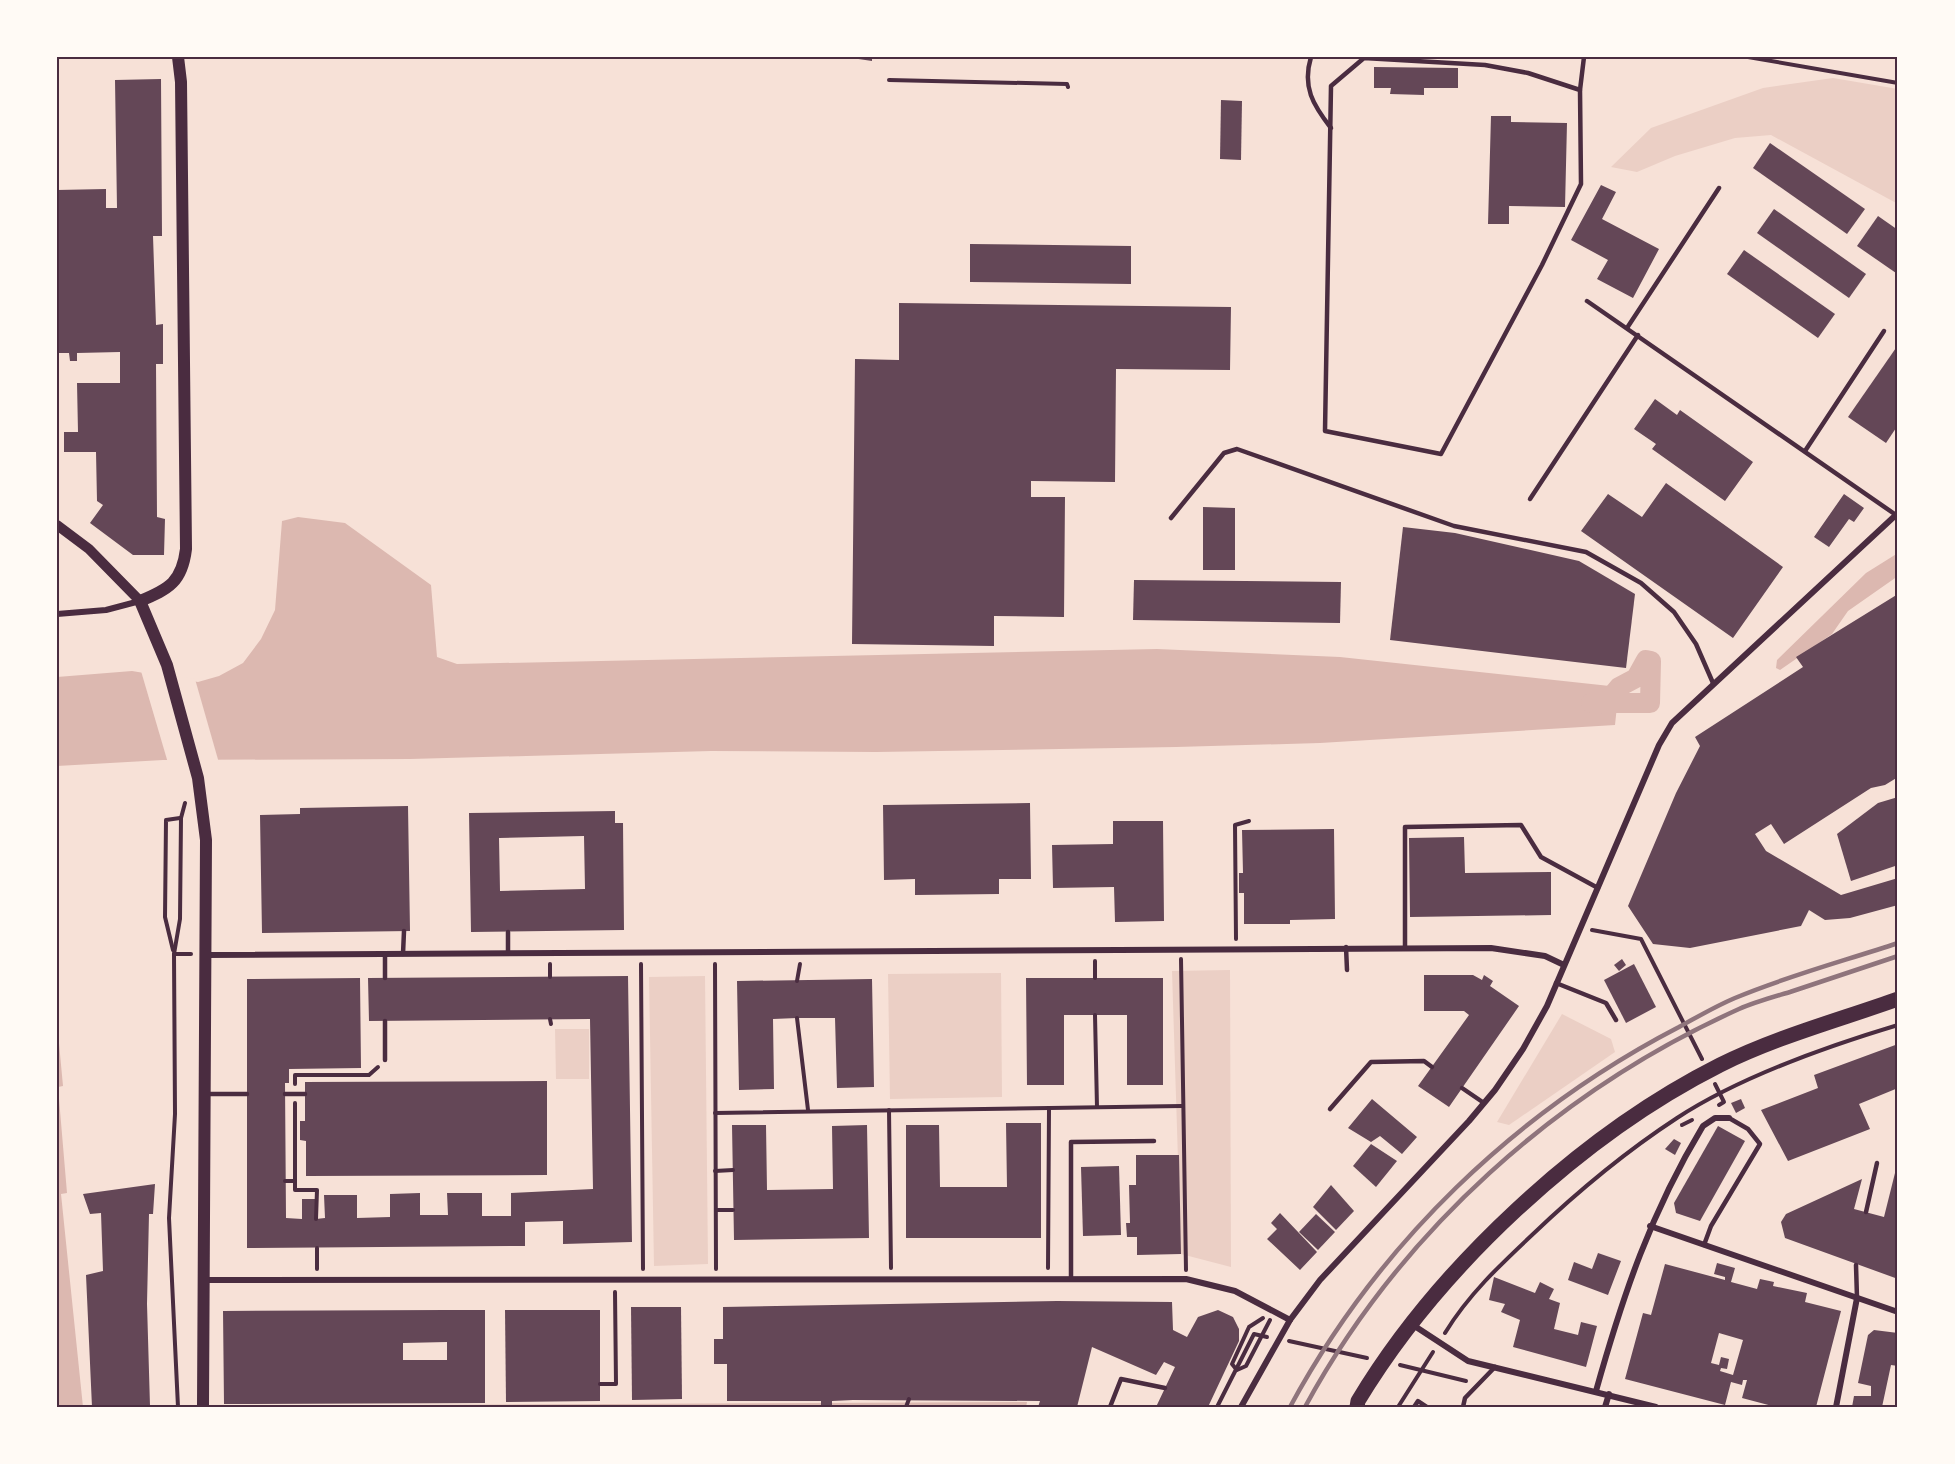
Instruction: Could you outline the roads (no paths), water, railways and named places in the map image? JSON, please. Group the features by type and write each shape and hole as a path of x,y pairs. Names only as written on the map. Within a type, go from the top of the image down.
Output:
{"main road":[{"path":"178,57 181,82 186,549 180,574 172,584 140,601 167,665 196,770 204,805 207,840 207,1094 202,1280 203,1407"},
{"path":"181,82 187,57"},
{"path":"1356,1405 1410,1323 1462,1265 1524,1203 1643,1111 1698,1077 1746,1053 1898,999"}],"street":[{"path":"1241,1407 1290,1320 1320,1280 1484,1103 1523,1049 1556,983 1659,745 1672,723 1897,514"},
{"path":"57,525 88,549 140,601"},
{"path":"57,614 106,610 140,601"},
{"path":"206,955 1346,947 1491,948 1545,956 1564,964"},
{"path":"1596,1391 1619,1310 1650,1226 1703,1126 1715,1118 1729,1118"},
{"path":"1650,1226 1898,1312"},
{"path":"202,1280 316,1282 1048,1277 1186,1279 1235,1291 1273,1309 1290,1320"},
{"path":"1836,1407 1857,1298"},
{"path":"1410,1323 1468,1361 1656,1407"},
{"path":"1605,1407 1609,1394"}],"lane":[{"path":"1311,57 1308,93 1314,106 1331,128"},
{"path":"1580,90 1528,73 1485,65 1364,57 1331,86 1325,431 1441,454 1542,264 1581,184 1580,90 1584,57"},
{"path":"1627,328 1719,188"},
{"path":"1587,302 1897,514"},
{"path":"1805,451 1884,331"},
{"path":"1530,499 1638,335"},
{"path":"1171,518 1224,453 1230,449 1247,451 1454,526 1586,552 1641,583 1674,612 1696,644 1713,683"},
{"path":"1405,948 1405,827 1521,825 1541,857 1598,888"},
{"path":"403,954 404,931"},
{"path":"508,932 508,953"},
{"path":"1346,947 1347,970"},
{"path":"385,954 385,978"},
{"path":"1556,983 1606,1003 1616,1020"},
{"path":"385,1021 385,1060"},
{"path":"1330,1109 1371,1062 1424,1061 1432,1067"},
{"path":"1462,1088 1484,1103"},
{"path":"207,1094 247,1094"},
{"path":"285,1094 305,1094"},
{"path":"1704,1245 1711,1226 1760,1144 1748,1129 1729,1118"},
{"path":"1071,1278 1071,1142 1154,1141"},
{"path":"1866,1212 1877,1163"},
{"path":"1856,1264 1857,1298"},
{"path":"1463,1407 1465,1398 1496,1368"},
{"path":"1110,1407 1121,1379 1165,1388"},
{"path":"1414,1407 1418,1401 1427,1407"}],"waterway":[{"path":"1591,703 1650,703 1651,661 1646,660 1636,678 1619,687 1605,704"}],"railway":[{"path":"1290,1407 1325,1347 1365,1291 1409,1238 1456,1188 1507,1142 1561,1099 1619,1061 1728,1001 1795,976 1898,943"},
{"path":"1305,1407 1343,1343 1387,1283 1436,1226 1489,1173 1547,1125 1608,1081 1672,1042 1739,1009 1898,956"}]}
